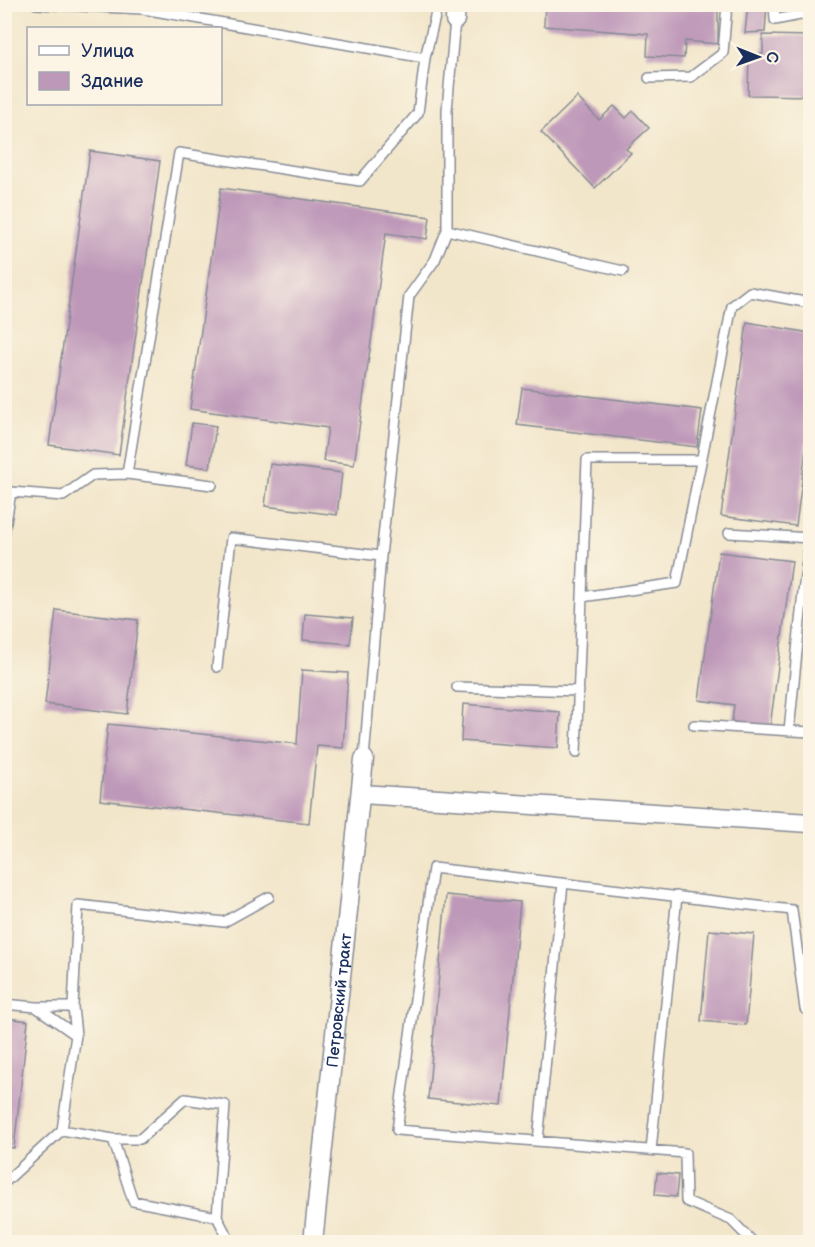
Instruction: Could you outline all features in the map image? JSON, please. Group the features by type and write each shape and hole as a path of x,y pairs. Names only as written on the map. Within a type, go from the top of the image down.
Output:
{"street":[{"name":"Петровский тракт","path":"313,1242 364,759"},
{"path":"361,794 810,824"}],"lane":[{"path":"36,4 143,9 426,58"},
{"path":"127,474 178,153 360,181 418,113 426,58 438,4"},
{"path":"649,78 691,77 723,52 727,4"},
{"path":"774,4 775,20 810,13"},
{"path":"364,759 381,556 409,296 435,260 447,230 447,111 455,12"},
{"path":"447,230 623,271"},
{"path":"582,597 677,583 732,306 750,292 810,303"},
{"path":"576,753 587,460 701,460"},
{"path":"4,534 8,490 63,496 93,475 127,474 212,485"},
{"path":"729,533 810,536 807,592 789,731"},
{"path":"217,667 231,537 381,556"},
{"path":"457,687 579,691"},
{"path":"694,725 810,732"},
{"path":"753,1242 731,1220 686,1201 686,1153 396,1130 433,868 792,910 804,1009 810,1011"},
{"path":"538,1141 563,883"},
{"path":"651,1150 677,896"},
{"path":"4,1184 62,1130 76,1035 73,1007 78,905 224,922 269,897"},
{"path":"4,1004 73,1007"},
{"path":"36,1007 76,1035"},
{"path":"62,1130 113,1139 140,1139 185,1099 225,1105 217,1217 230,1242"},
{"path":"113,1139 133,1202 217,1217"}],"building":[{"path":"545,4 718,4 718,44 685,41 684,58 647,56 648,34 544,26"},
{"path":"748,4 767,4 765,32 745,33"},
{"path":"763,35 810,36 810,96 748,95 749,54 763,54"},
{"path":"577,97 599,120 614,106 626,118 633,111 649,128 626,149 631,153 595,188 541,132"},
{"path":"90,151 160,161 119,455 49,445"},
{"path":"221,188 430,217 427,239 386,233 354,465 323,461 328,428 190,409"},
{"path":"747,322 810,333 810,418 796,526 721,516"},
{"path":"522,388 702,410 697,447 517,425"},
{"path":"192,423 216,426 210,468 186,465"},
{"path":"270,464 342,473 337,515 265,506"},
{"path":"719,552 792,561 770,727 732,722 734,705 699,700"},
{"path":"56,610 138,620 127,714 45,704"},
{"path":"305,614 353,618 350,644 303,640"},
{"path":"302,670 348,673 343,748 317,746 309,823 100,800 108,724 297,744"},
{"path":"463,704 560,712 558,748 461,741"},
{"path":"446,895 520,902 501,1106 428,1099"},
{"path":"709,930 754,934 746,1025 701,1021"},
{"path":"7,1018 28,1021 14,1148 4,1147"},
{"path":"657,1173 678,1175 676,1197 655,1195"}]}
